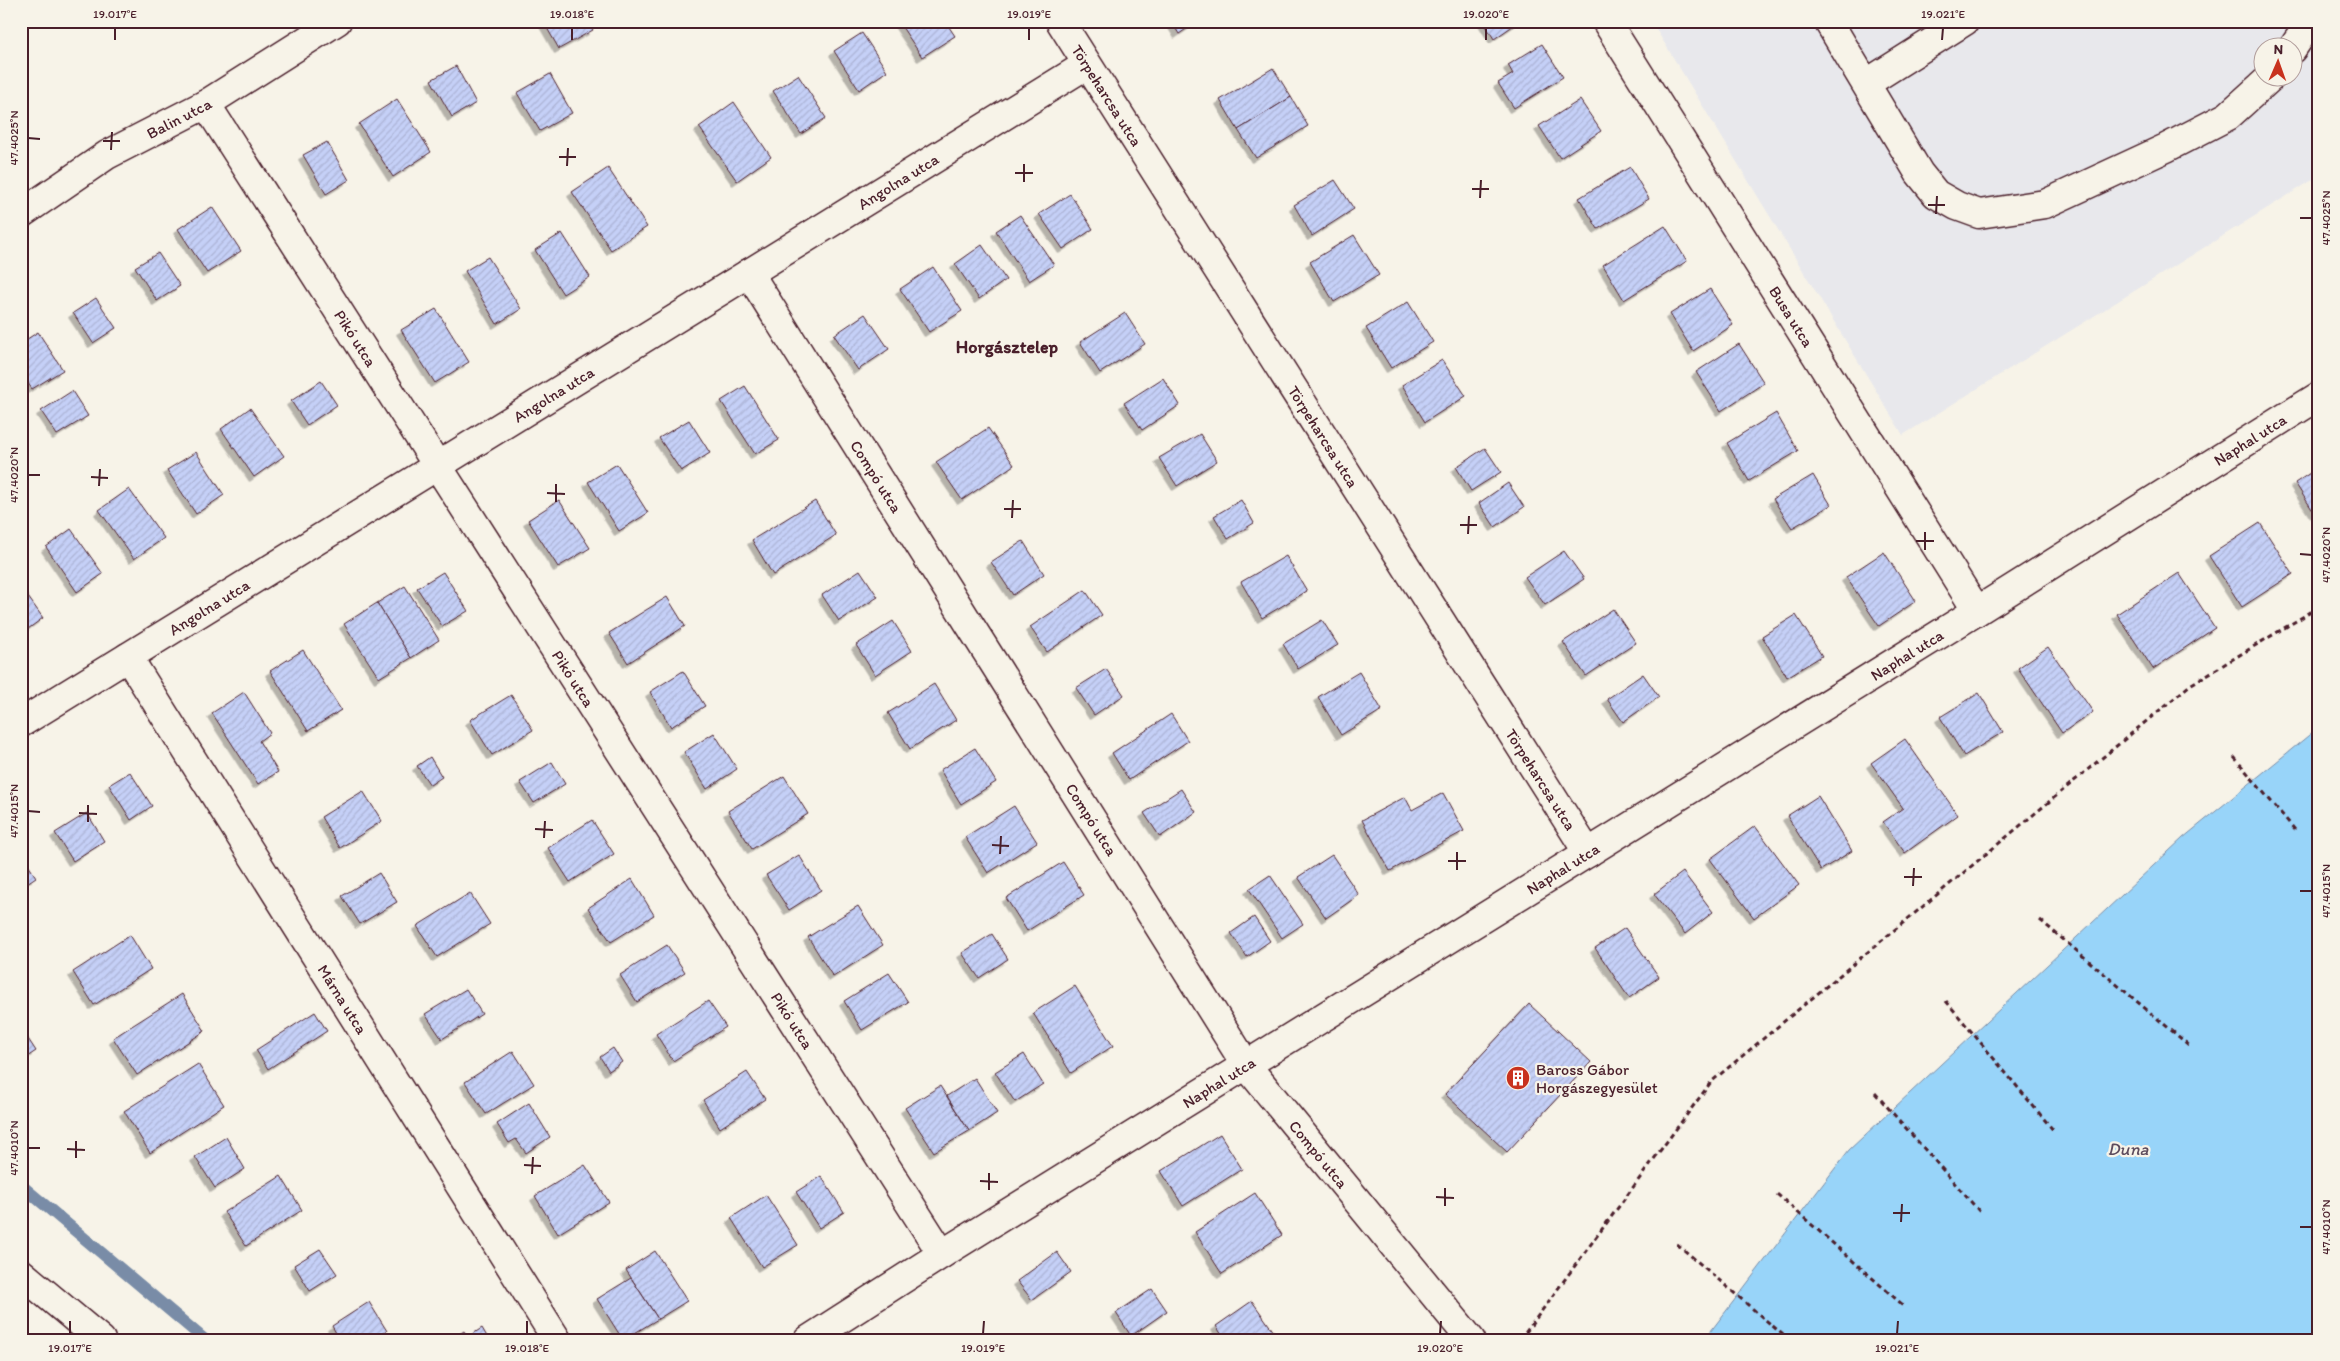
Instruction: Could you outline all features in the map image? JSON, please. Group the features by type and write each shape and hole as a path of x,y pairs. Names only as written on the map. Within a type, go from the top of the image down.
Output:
{"street":[{"name":"Balin utca","path":"21,214 107,154 206,104 337,21"},
{"name":"Törpeharcsa utca","path":"1060,21 1086,65 1588,853"},
{"name":"Busa utca","path":"1606,21 1977,612"},
{"path":"1828,21 1867,83 1919,173 1936,194 1957,206 1979,214 2045,204 2166,148 2228,116 2259,88"},
{"path":"1867,83 1965,21"},
{"path":"2299,38 2311,21"},
{"name":"Angolna utca","path":"21,724 1086,65"},
{"name":"Pikó utca","path":"206,104 942,1254"},
{"name":"Compó utca","path":"749,273 1246,1065 1470,1340"},
{"name":"Naphal utca","path":"808,1340 942,1254 1977,612 2319,396"},
{"name":"Márna utca","path":"128,657 558,1340"},
{"path":"21,1273 101,1340"}],"path":[{"path":"1520,1340 1710,1082 2190,685 2319,607"},
{"path":"2234,757 2294,830"},
{"path":"2040,920 2190,1046"},
{"path":"1946,1001 2054,1131"},
{"path":"1875,1093 1980,1212"},
{"path":"1777,1194 1904,1306"},
{"path":"1677,1244 1789,1340"}],"shaded area":[{"path":"1651,21 2319,21 2319,176 1903,435"}],"water":[{"name":"Duna","path":"2319,727 2319,1340 1704,1340 1849,1150 2183,838"}],"building":[{"path":"543,21 588,21 593,30 559,49"},
{"path":"898,21 945,21 955,36 922,57"},
{"path":"1171,21 1198,21 1179,34"},
{"path":"1483,21 1520,21 1494,39"},
{"path":"862,33 887,71 859,90 834,51"},
{"path":"1542,44 1563,77 1514,108 1498,83 1513,74 1508,65"},
{"path":"456,66 476,103 452,117 431,80"},
{"path":"1273,68 1291,97 1238,130 1220,100"},
{"path":"550,74 572,113 540,131 517,93"},
{"path":"798,75 826,118 801,134 773,91"},
{"path":"1291,97 1308,126 1256,158 1238,130"},
{"path":"397,99 431,152 393,177 359,124"},
{"path":"1580,100 1601,131 1560,158 1539,126"},
{"path":"734,102 771,157 737,181 699,127"},
{"path":"327,142 349,180 326,194 303,155"},
{"path":"1630,167 1649,199 1598,229 1579,198"},
{"path":"608,168 647,227 611,250 572,192"},
{"path":"1335,180 1354,209 1312,236 1294,205"},
{"path":"1070,194 1093,229 1063,249 1039,214"},
{"path":"212,207 241,251 207,273 178,229"},
{"path":"1020,215 1054,265 1029,281 996,231"},
{"path":"1665,226 1687,261 1624,300 1603,265"},
{"path":"562,233 590,277 563,294 535,250"},
{"path":"1354,235 1379,275 1334,302 1310,262"},
{"path":"982,245 1006,280 979,299 955,264"},
{"path":"158,253 180,286 157,301 135,267"},
{"path":"488,257 521,309 497,324 465,271"},
{"path":"933,267 962,311 929,332 900,289"},
{"path":"1710,289 1733,325 1693,351 1670,314"},
{"path":"96,298 116,328 93,343 73,313"},
{"path":"1408,302 1433,342 1391,368 1366,328"},
{"path":"436,309 469,362 435,383 401,330"},
{"path":"1125,313 1145,344 1100,373 1080,342"},
{"path":"865,314 889,349 858,370 834,335"},
{"path":"38,332 63,370 32,389 21,373 21,343"},
{"path":"1739,344 1764,383 1721,411 1696,372"},
{"path":"1442,360 1466,396 1425,422 1402,385"},
{"path":"1163,378 1180,405 1142,430 1124,403"},
{"path":"321,381 337,405 307,425 291,401"},
{"path":"745,386 779,440 755,454 721,401"},
{"path":"72,391 88,416 57,435 41,411"},
{"path":"250,408 284,456 254,477 221,429"},
{"path":"1776,413 1798,451 1749,481 1727,443"},
{"path":"689,420 710,453 681,471 659,438"},
{"path":"988,428 1014,465 962,500 936,462"},
{"path":"1200,434 1217,461 1177,486 1159,458"},
{"path":"1485,448 1501,472 1471,491 1456,467"},
{"path":"196,452 224,495 196,514 167,470"},
{"path":"617,464 648,513 619,531 588,482"},
{"path":"2319,467 2319,520 2295,483"},
{"path":"1813,475 1831,505 1792,528 1773,499"},
{"path":"1508,483 1524,507 1495,527 1479,503"},
{"path":"129,489 164,538 134,559 99,510"},
{"path":"559,500 590,548 558,567 528,520"},
{"path":"1241,500 1254,523 1228,539 1214,516"},
{"path":"815,501 836,535 773,575 752,540"},
{"path":"2260,523 2293,574 2242,607 2209,556"},
{"path":"71,529 103,574 77,592 46,547"},
{"path":"1023,541 1044,574 1013,595 991,562"},
{"path":"1564,551 1584,579 1545,605 1525,577"},
{"path":"1884,552 1916,601 1879,626 1846,577"},
{"path":"1286,556 1307,591 1262,618 1241,582"},
{"path":"860,570 878,597 839,621 822,595"},
{"path":"443,572 468,611 442,626 417,588"},
{"path":"2179,573 2215,628 2153,669 2117,614"},
{"path":"405,586 439,640 411,658 377,603"},
{"path":"21,587 43,618 21,634"},
{"path":"1085,590 1102,615 1047,652 1030,627"},
{"path":"667,597 685,626 628,663 609,633"},
{"path":"377,603 411,658 379,678 344,624"},
{"path":"1613,609 1636,643 1586,676 1563,642"},
{"path":"1796,615 1822,656 1787,677 1762,636"},
{"path":"1322,620 1338,645 1298,669 1283,644"},
{"path":"893,621 912,651 875,675 856,645"},
{"path":"2048,647 2093,712 2062,733 2018,668"},
{"path":"303,650 341,710 308,731 270,671"},
{"path":"1106,669 1124,695 1094,715 1076,688"},
{"path":"683,671 705,706 671,727 650,692"},
{"path":"1359,672 1382,710 1341,735 1318,697"},
{"path":"1643,674 1659,697 1623,722 1607,699"},
{"path":"934,684 956,720 910,749 888,713"},
{"path":"244,692 270,733 259,741 278,772 258,784 212,713"},
{"path":"1979,693 2003,732 1964,756 1940,717"},
{"path":"511,695 533,730 492,755 470,720"},
{"path":"1171,714 1188,741 1129,780 1112,753"},
{"path":"714,733 737,769 707,789 684,752"},
{"path":"1905,739 1958,815 1905,853 1883,822 1903,808 1871,763"},
{"path":"975,748 996,782 961,804 940,770"},
{"path":"430,757 442,777 430,785 417,766"},
{"path":"552,762 565,784 534,803 520,782"},
{"path":"130,772 152,806 131,820 109,785"},
{"path":"784,776 808,814 752,849 728,811"},
{"path":"1181,789 1196,812 1160,837 1144,813"},
{"path":"363,791 382,821 340,848 321,817"},
{"path":"1443,793 1464,831 1390,871 1362,820 1405,797 1412,810"},
{"path":"1818,796 1852,851 1821,870 1787,816"},
{"path":"1014,806 1037,842 988,873 965,837"},
{"path":"87,813 104,841 73,861 55,833"},
{"path":"592,820 614,854 570,882 548,848"},
{"path":"1755,826 1799,885 1754,918 1710,859"},
{"path":"21,854 36,877 21,887"},
{"path":"799,855 821,890 789,910 766,875"},
{"path":"1332,855 1359,895 1326,918 1298,877"},
{"path":"1063,862 1084,895 1027,931 1006,898"},
{"path":"1683,872 1713,912 1685,934 1654,894"},
{"path":"379,873 397,902 360,924 342,896"},
{"path":"1270,875 1303,924 1282,938 1249,889"},
{"path":"632,879 654,915 611,942 588,908"},
{"path":"470,893 490,924 437,957 417,926"},
{"path":"858,906 883,945 833,977 808,937"},
{"path":"1254,917 1270,941 1247,957 1231,933"},
{"path":"1625,928 1659,977 1629,998 1595,948"},
{"path":"992,934 1008,959 979,978 962,953"},
{"path":"130,935 151,969 94,1005 73,972"},
{"path":"667,945 685,972 637,1002 620,975"},
{"path":"889,973 908,1002 862,1030 844,1001"},
{"path":"1075,986 1113,1046 1071,1073 1033,1013"},
{"path":"466,989 482,1014 442,1039 425,1014"},
{"path":"182,994 205,1031 137,1075 113,1038"},
{"path":"708,1001 726,1027 673,1061 656,1034"},
{"name":"Baross Gábor Horgászegyesület","path":"1529,1004 1591,1062 1507,1152 1445,1094"},
{"path":"315,1012 327,1031 268,1069 256,1050"},
{"path":"21,1028 36,1051 21,1061"},
{"path":"613,1048 622,1062 609,1071 600,1057"},
{"path":"513,1051 534,1084 486,1114 465,1082"},
{"path":"1024,1054 1043,1084 1015,1102 995,1072"},
{"path":"198,1064 224,1105 150,1153 124,1111"},
{"path":"747,1072 765,1099 720,1128 703,1100"},
{"path":"975,1078 997,1113 969,1131 947,1096"},
{"path":"940,1086 969,1131 934,1152 905,1108"},
{"path":"529,1103 550,1137 526,1153 516,1139 509,1143 497,1124"},
{"path":"1220,1134 1242,1169 1183,1206 1161,1171"},
{"path":"226,1137 245,1169 215,1188 195,1157"},
{"path":"585,1165 609,1202 558,1234 535,1196"},
{"path":"281,1176 302,1210 246,1246 224,1212"},
{"path":"821,1176 844,1212 819,1228 796,1192"},
{"path":"1255,1193 1282,1235 1222,1274 1195,1232"},
{"path":"766,1195 798,1245 762,1267 731,1218"},
{"path":"320,1249 337,1274 310,1291 294,1265"},
{"path":"655,1251 687,1301 658,1319 626,1270"},
{"path":"1057,1252 1071,1272 1032,1300 1017,1281"},
{"path":"631,1278 658,1319 623,1340 597,1299"},
{"path":"1152,1289 1167,1311 1131,1336 1116,1313"},
{"path":"1252,1301 1279,1339 1221,1340 1224,1338 1216,1326"},
{"path":"369,1302 387,1331 372,1340 340,1340 332,1326"},
{"path":"482,1328 489,1340 450,1340 464,1331 468,1337"}],"waterway":[{"path":"21,1185 205,1340"}],"place":[{"name":"Baross Gábor Horgászegyesület","path":"1518,1078"}],"district":[{"name":"Horgásztelep","path":"1007,347"}]}
